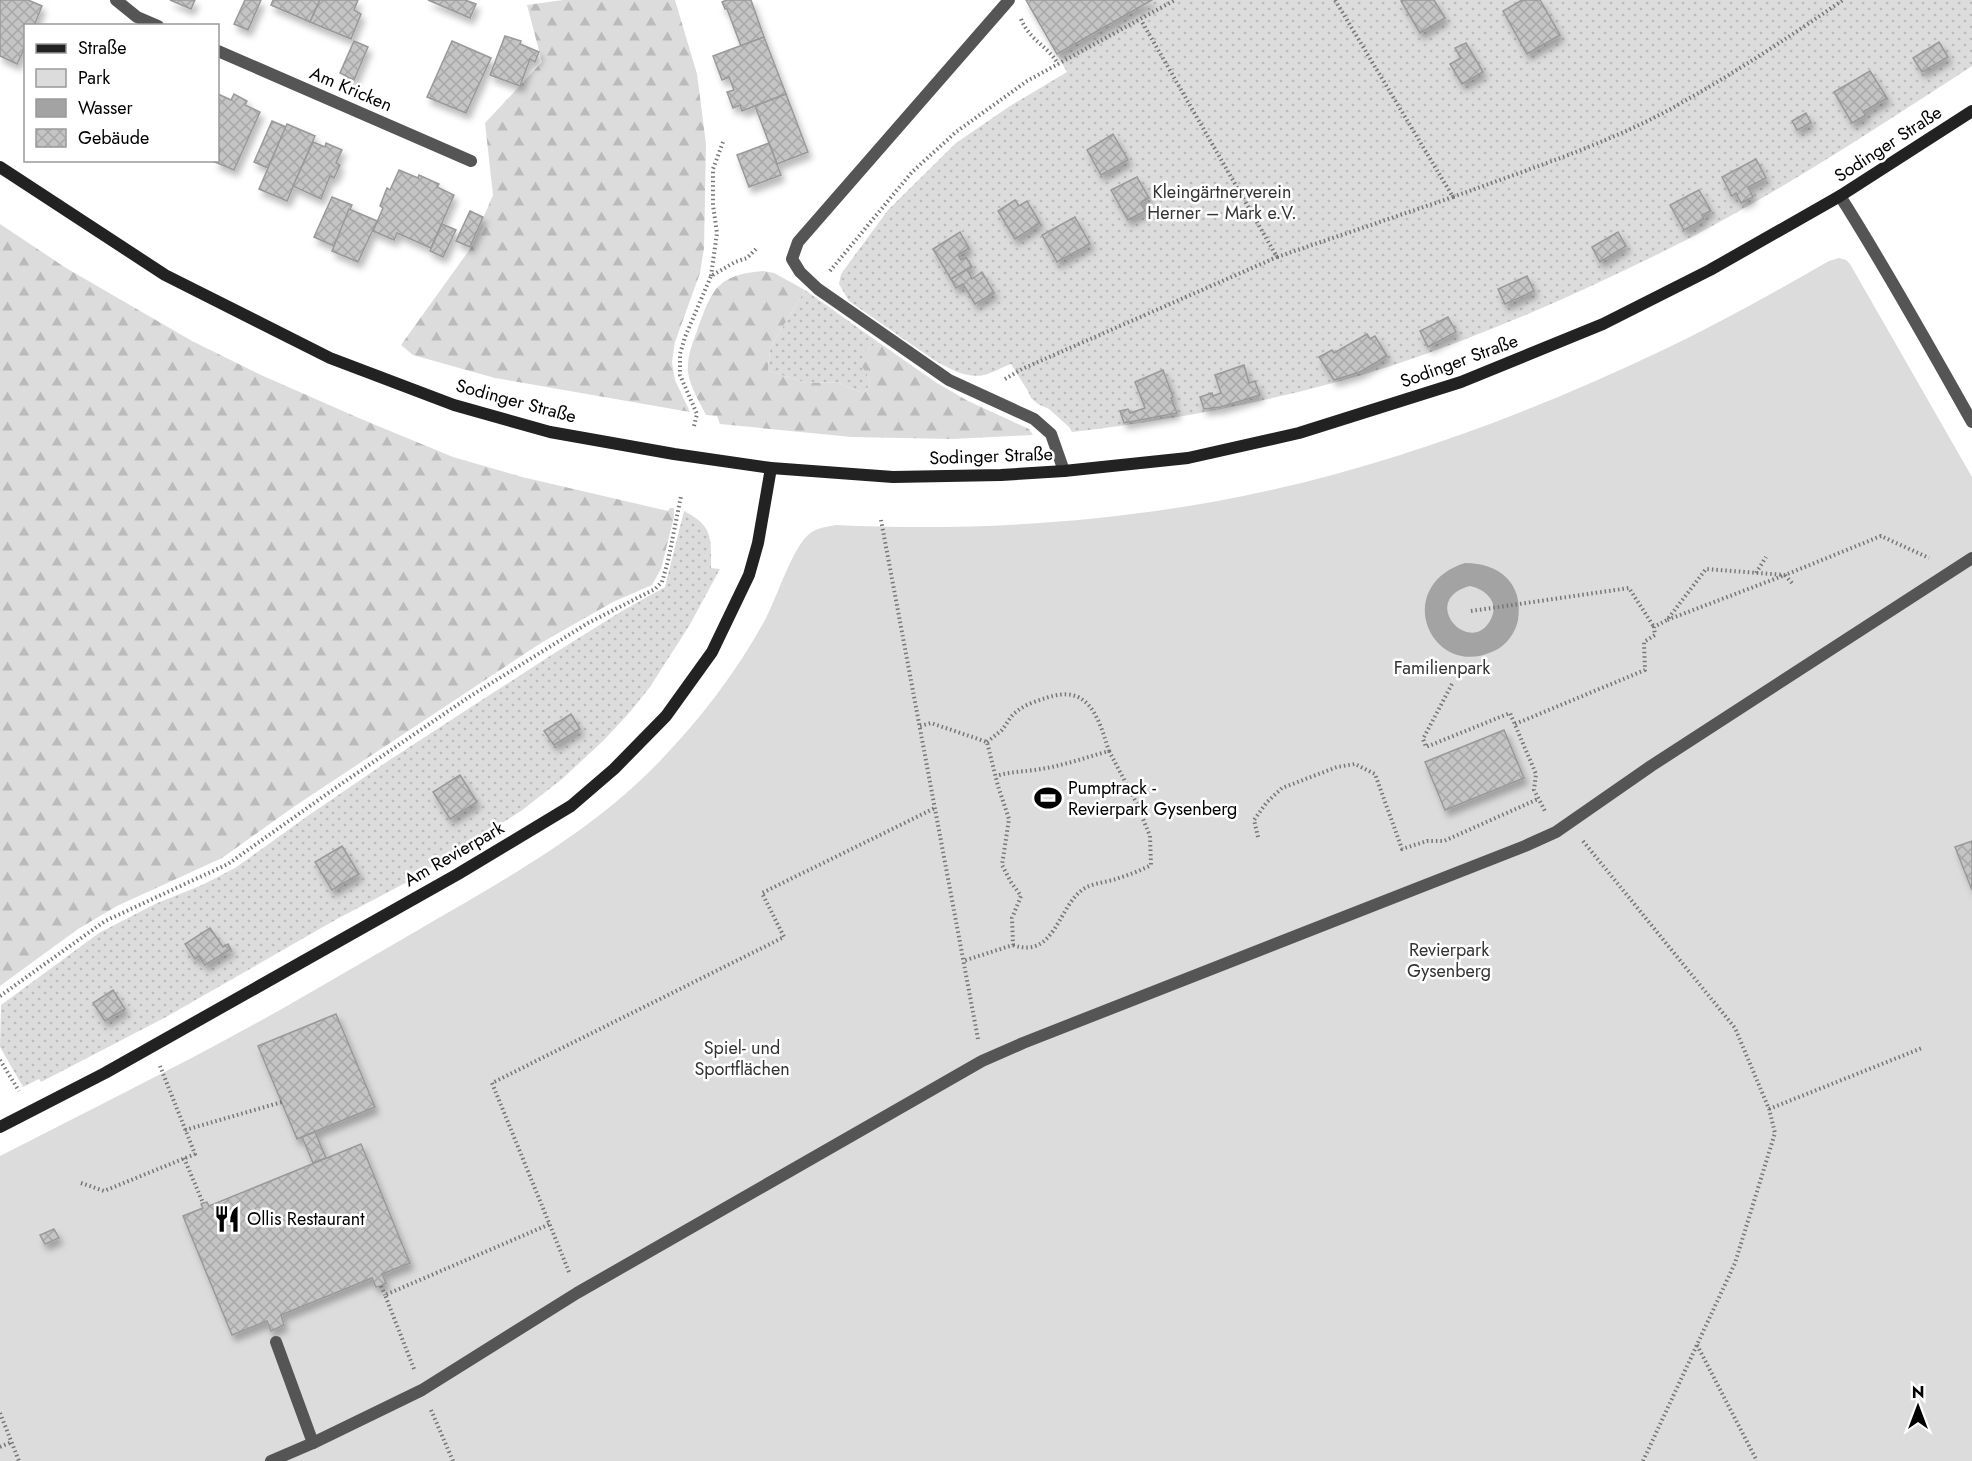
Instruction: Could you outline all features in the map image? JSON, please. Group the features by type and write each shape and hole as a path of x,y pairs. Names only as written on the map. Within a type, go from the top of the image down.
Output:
{"main road":[{"name":"Sodinger Straße","path":"0,167 165,275 330,358 454,405 550,432 771,468 893,477 1001,475 1188,458 1299,433 1461,382 1603,324 1710,270 1839,196 1972,111"},
{"name":"Am Revierpark","path":"0,1127 105,1073 469,868 571,806 614,768 666,716 712,652 749,575 758,543 771,468"}],"street":[{"path":"116,0 137,17 153,24"},
{"path":"1009,1 798,242 792,259 800,272 818,289 949,380 1034,419 1051,434 1064,471"},
{"name":"Am Kricken","path":"219,51 471,161"},
{"path":"1839,196 1868,240 1972,422"},
{"path":"271,1461 422,1390 577,1293 982,1061 1556,832 1651,766 1972,558"},
{"path":"276,1342 313,1443"}],"path":[{"path":"818,289 834,264 912,172 956,132 1027,81 1174,0"},
{"path":"1335,0 1453,197"},
{"path":"988,397 999,382 1022,369 1277,257 1453,197 1577,151 1664,112 1778,45 1843,0"},
{"path":"1009,1 1026,31 1052,54 1058,64"},
{"path":"1140,20 1277,257"},
{"path":"694,426 697,414 680,375 680,354 685,336 711,276 717,233 713,205 713,169 723,142"},
{"path":"711,276 747,258 756,249"},
{"path":"0,996 105,921 228,864 469,697 588,623 655,589 662,582 681,496"},
{"path":"881,520 982,1061"},
{"path":"1654,627 1881,536 1937,562 1947,574"},
{"path":"1756,573 1766,557"},
{"path":"1667,620 1706,568 1785,575 1792,583"},
{"path":"1471,611 1629,588 1654,627 1655,635 1644,642 1645,670 1515,724"},
{"path":"1452,684 1423,739 1426,747 1510,713 1536,774 1534,790 1556,832"},
{"path":"963,961 1013,945 1024,949 1036,947 1050,935 1078,893 1088,886 1117,879 1151,865 1150,836 1136,802 1108,751 1101,727 1091,706 1075,694 1054,695 1026,706 1016,712 987,742"},
{"path":"920,726 931,723 987,742"},
{"path":"987,742 1010,819 1002,865 1021,896 1012,918 1013,945"},
{"path":"996,776 1011,771 1056,766 1108,751"},
{"path":"1258,837 1254,820 1267,802 1282,788 1336,767 1356,764 1375,774 1402,849 1427,841 1444,841 1539,799"},
{"path":"577,1293 492,1083 784,937 762,893 935,808"},
{"path":"1568,823 1735,1028 1768,1109 1775,1133 1735,1263 1643,1461"},
{"path":"81,1183 104,1191 195,1154 152,1046"},
{"path":"1768,1109 1922,1048"},
{"path":"0,1060 21,1094"},
{"path":"185,1130 282,1102"},
{"path":"184,1158 203,1203"},
{"path":"385,1295 550,1224"},
{"path":"381,1286 453,1461"},
{"path":"1697,1345 1757,1461"},
{"path":"0,1413 19,1461"},
{"path":"0,1447 12,1442"}],"green space":[{"path":"563,0 675,0 697,74 706,144 704,248 700,273 675,342 672,362 675,380 690,412 495,378 413,355 401,345 470,249 493,195 485,123 542,62 527,5"},
{"name":"Kleingärtnerverein Herner – Mark e.V.","path":"1026,0 1972,0 1972,66 1762,198 1690,238 1543,308 1429,353 1352,378 1273,398 1193,414 1072,432 1049,409 1031,398 1011,364 978,376 951,369 934,360 849,301 839,284 841,274 888,210 956,143 1010,106 1067,72"},
{"path":"0,224 66,268 192,341 261,375 361,419 453,457 522,477 668,511 674,508 674,517 661,569 652,585 613,602 541,643 295,806 222,858 117,906 78,929 0,986"},
{"name":"Revierpark Gysenberg","path":"1839,258 1850,264 1972,477 1972,1461 0,1461 0,1156 180,1064 287,1006 511,875 604,812 660,761 718,693 766,618 795,553 813,531 836,525 978,526 1119,516 1212,502 1328,476 1386,460 1499,421 1609,375 1684,340 1829,261"},
{"path":"763,271 774,273 805,290 770,348 768,371 807,383 839,382 863,393 870,385 861,365 866,351 878,342 937,383 968,401 1029,429 1033,435 952,439 852,437 720,424 717,416 706,415 693,389 688,372 690,351 707,305 718,288 735,276"},
{"path":"805,290 878,342 866,351 870,385 863,393 839,382 807,383 768,371 770,348"},
{"path":"684,511 705,527 710,540 711,568 720,569 689,626 650,687 604,740 562,779 521,811 413,879 337,919 166,1017 41,1082 39,1079 23,1087 0,1047 1,1005 99,933 155,904 202,885 235,868 391,759 553,654 665,587"}],"water":[{"path":"1465,563 1477,564 1498,571 1513,586 1519,607 1518,620 1510,638 1503,646 1472,657 1453,653 1438,643 1428,627 1425,609 1429,591 1442,575","holes":["1470,586 1490,597 1494,607 1491,619 1482,630 1472,633 1462,630 1453,623 1448,613 1448,603 1455,593"]}],"building":[{"path":"0,0 28,0 42,6 35,24 24,24 24,49 17,64 0,56"},
{"path":"170,0 195,0 191,9"},
{"path":"245,0 261,0 248,30 234,24"},
{"path":"273,0 320,0 310,22 271,5"},
{"path":"320,0 358,0 354,10 361,14 351,39 310,22"},
{"path":"428,0 465,0 476,4 470,18"},
{"path":"751,0 764,37 741,46 727,9 722,2"},
{"path":"1026,0 1152,0 1057,54"},
{"path":"1434,0 1445,18 1420,33 1401,1"},
{"path":"1522,0 1540,0 1560,35 1527,54 1503,11"},
{"path":"505,36 521,41 520,44 539,52 535,62 530,59 520,86 490,75"},
{"path":"764,37 786,94 742,111 740,105 733,108 727,92 734,90 729,77 722,80 713,56"},
{"path":"354,41 368,47 354,80 340,73"},
{"path":"452,41 491,58 466,113 427,97"},
{"path":"1939,42 1948,57 1922,72 1913,58"},
{"path":"1466,43 1483,72 1462,84 1450,64 1461,58 1455,48"},
{"path":"1870,71 1887,98 1863,112 1866,115 1852,123 1834,92"},
{"path":"219,94 231,100 234,94 247,101 245,105 260,112 234,170 215,162 219,162"},
{"path":"786,94 808,152 777,164 755,106"},
{"path":"1806,113 1811,123 1797,130 1792,121"},
{"path":"272,121 286,127 268,168 254,162"},
{"path":"287,124 315,136 287,201 259,189"},
{"path":"1113,134 1128,160 1101,175 1087,150"},
{"path":"313,142 325,147 326,143 342,150 336,163 340,165 334,178 330,176 321,199 293,186"},
{"path":"769,143 781,175 749,187 737,155"},
{"path":"1756,159 1766,178 1748,187 1753,197 1741,203 1736,193 1732,196 1722,177"},
{"path":"399,170 418,178 419,175 439,184 437,187 454,195 431,248 397,233 394,240 373,231 383,208 380,206 387,188 390,190"},
{"path":"1137,177 1149,198 1141,202 1145,211 1128,220 1111,190"},
{"path":"1699,190 1711,211 1702,215 1704,219 1684,230 1670,205"},
{"path":"332,197 352,205 334,246 314,237"},
{"path":"1015,200 1019,206 1027,201 1040,223 1015,239 998,211"},
{"path":"349,209 377,221 358,262 332,251"},
{"path":"470,211 483,217 470,247 456,241"},
{"path":"1075,217 1090,244 1057,262 1042,235"},
{"path":"442,224 456,230 443,257 430,251"},
{"path":"960,232 969,248 958,255 961,260 966,257 972,267 951,279 933,249"},
{"path":"1618,232 1626,246 1600,262 1592,247"},
{"path":"967,269 972,279 982,272 994,293 975,304 963,284 956,288 951,279"},
{"path":"1527,276 1534,291 1505,304 1498,289"},
{"path":"1448,317 1456,332 1428,347 1420,331"},
{"path":"1367,334 1370,339 1375,336 1387,356 1360,372 1334,380 1319,357 1332,350 1334,353"},
{"path":"1244,365 1249,383 1255,381 1260,395 1221,407 1204,409 1200,397 1221,393 1215,375"},
{"path":"1163,370 1177,413 1124,423 1120,411 1128,409 1130,413 1145,408 1135,382"},
{"path":"571,714 580,729 554,745 544,731"},
{"name":"Familienpark","path":"1504,730 1524,778 1445,810 1425,762"},
{"path":"460,775 477,802 450,819 433,792"},
{"path":"1972,841 1972,890 1955,847"},
{"path":"342,846 359,874 332,890 315,862"},
{"path":"210,928 223,947 228,944 231,949 205,965 199,956 195,959 185,944"},
{"path":"113,990 125,1009 105,1021 93,1003"},
{"path":"336,1014 375,1107 297,1139 258,1046"},
{"path":"315,1132 326,1158 313,1163 302,1137"},
{"path":"361,1144 410,1263 382,1274 386,1283 381,1286 376,1287 372,1278 281,1315 284,1325 271,1331 267,1321 232,1335 183,1216 203,1208 201,1204 203,1203 207,1202 209,1206"},
{"path":"54,1229 59,1238 45,1244 40,1235"}],"place":[{"name":"Pumptrack - Revierpark Gysenberg","path":"1048,798"},
{"name":"Ollis Restaurant","path":"227,1219"}],"park label":[{"name":"Spiel- und Sportflächen","path":"742,1058"}]}
